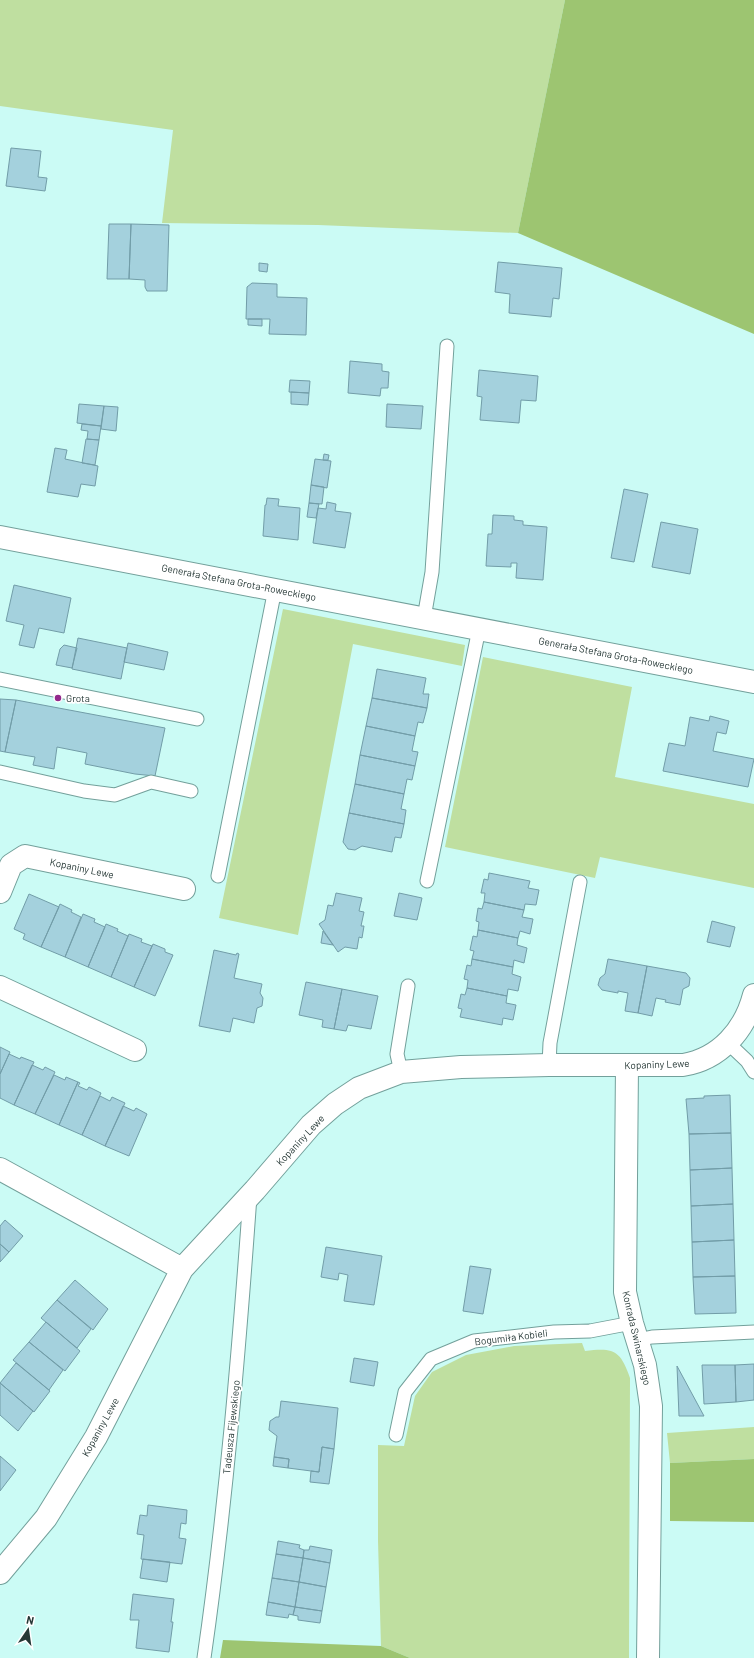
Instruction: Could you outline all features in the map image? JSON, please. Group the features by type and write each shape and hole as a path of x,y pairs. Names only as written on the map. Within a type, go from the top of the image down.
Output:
{"street":[{"name":"Generała Stefana Grota-Roweckiego","path":"0,537 754,682"},
{"name":"Kopaniny Lewe","path":"0,892 11,865 26,856 184,889"},
{"path":"0,987 135,1050"},
{"name":"Kopaniny Lewe","path":"0,1573 46,1518 96,1437 182,1269 250,1196 312,1125 335,1104 359,1088 401,1072 461,1067 549,1065 683,1065 696,1063 712,1055 728,1043 744,1022 754,995"},
{"name":"Konrada Swinarskiego","path":"627,1065 626,1292 635,1332 645,1366 650,1406 648,1658"},
{"path":"0,1169 182,1269"}],"lane":[{"path":"424,618 432,572 447,346"},
{"path":"218,876 275,589"},
{"path":"428,881 478,629"},
{"path":"0,679 197,719"},
{"path":"0,772 84,791 115,795 151,782 191,791"},
{"path":"549,1065 550,1043 580,882"},
{"path":"401,1072 397,1054 408,986"},
{"path":"728,1043 747,1061 754,1072"},
{"name":"Tadeusza Fijewskiego","path":"204,1658 216,1572 238,1354 250,1196"},
{"name":"Bogumiła Kobieli","path":"396,1435 405,1392 431,1359 474,1341 554,1332 635,1332 652,1337 754,1332"}],"green space":[{"path":"0,0 565,0 518,233 318,225 162,223 173,130 0,106"},
{"path":"565,0 754,0 754,334 518,233"},
{"path":"283,609 465,645 462,666 353,644 298,935 219,918"},
{"path":"483,657 632,687 615,777 754,804 754,888 600,857 595,878 445,847"},
{"path":"582,1343 585,1351 602,1350 614,1352 623,1361 630,1378 629,1658 410,1658 381,1646 378,1541 378,1445 404,1446 415,1396 432,1372 466,1355 514,1346"},
{"path":"754,1427 754,1459 670,1463 667,1433"},
{"path":"754,1459 754,1522 670,1521 670,1463"},
{"path":"223,1640 381,1646 410,1658 220,1658"}],"building":[{"path":"11,148 41,151 38,177 47,178 45,191 6,186"},
{"path":"109,224 131,224 129,279 107,279"},
{"path":"131,224 169,225 167,291 147,291 145,287 145,280 129,279"},
{"path":"498,262 562,268 559,299 553,298 551,317 509,313 510,294 495,292"},
{"path":"259,263 268,264 267,272 259,271"},
{"path":"252,283 277,284 277,297 307,298 306,335 269,334 270,319 246,319 247,287"},
{"path":"248,319 262,319 262,326 248,325"},
{"path":"350,361 382,364 382,371 389,372 388,388 381,388 380,396 348,393"},
{"path":"479,370 538,376 536,401 521,400 519,423 480,420 482,397 477,396"},
{"path":"290,380 310,381 309,393 289,392"},
{"path":"291,392 309,393 308,405 291,404"},
{"path":"79,404 104,406 101,426 77,423"},
{"path":"387,404 423,406 421,429 386,427"},
{"path":"104,406 118,407 116,431 101,429"},
{"path":"82,424 101,426 99,440 87,439 88,431 81,430"},
{"path":"86,439 99,440 95,465 82,463"},
{"path":"55,448 67,450 65,459 98,466 95,486 81,484 78,497 47,492"},
{"path":"324,454 329,455 328,460 323,460"},
{"path":"315,459 331,461 327,488 311,485"},
{"path":"311,485 324,487 322,504 309,503"},
{"path":"624,489 648,494 634,562 611,558"},
{"path":"267,498 279,499 278,506 300,508 298,540 263,536 265,505"},
{"path":"327,502 336,504 335,511 351,513 345,548 313,543 318,508 326,509"},
{"path":"309,503 319,504 316,518 307,517"},
{"path":"493,515 514,516 514,520 523,521 523,525 547,527 543,580 516,578 517,563 511,563 511,567 486,566 488,534 492,534"},
{"path":"661,522 698,529 690,574 652,567"},
{"path":"14,585 71,598 64,633 39,628 34,648 19,645 24,625 6,621"},
{"path":"78,638 127,648 121,679 72,669"},
{"path":"128,643 168,652 164,670 124,662"},
{"path":"64,645 77,648 72,668 56,665 60,649"},
{"path":"377,669 426,678 423,694 429,694 427,708 372,698"},
{"path":"372,698 427,708 423,723 418,722 415,736 366,726"},
{"path":"0,699 16,700 5,752 0,751"},
{"path":"16,700 165,728 155,776 135,774 85,764 87,753 57,747 54,769 33,765 35,757 5,752"},
{"path":"710,716 729,721 726,734 717,732 713,751 754,759 748,787 663,771 669,743 685,746 690,717 709,721"},
{"path":"366,726 415,736 412,751 418,752 415,766 360,755"},
{"path":"360,755 415,766 412,780 407,779 404,794 355,784"},
{"path":"355,784 404,794 401,809 406,810 404,824 349,813"},
{"path":"349,813 404,824 401,838 395,837 392,852 362,846 355,850 348,849 343,842"},
{"path":"489,873 530,881 528,888 539,890 536,905 525,904 524,910 484,902 485,893 481,893 484,879 488,880"},
{"path":"336,893 362,898 359,911 364,912 361,926 364,926 362,938 359,937 357,949 345,947 338,952 319,924 325,920 328,905 333,906"},
{"path":"399,893 422,898 417,920 394,916"},
{"path":"29,894 59,907 41,947 23,939 25,934 14,929"},
{"path":"484,902 524,910 522,917 533,919 530,934 520,931 518,938 478,930 479,922 476,921 478,908 482,909"},
{"path":"60,904 72,910 71,912 81,917 65,957 41,947"},
{"path":"83,914 95,919 94,922 105,927 88,967 65,957"},
{"path":"712,921 735,927 730,947 707,942"},
{"path":"106,924 118,929 117,931 128,936 111,977 88,967"},
{"path":"478,930 518,938 517,945 527,948 524,963 514,960 513,967 472,959 474,951 470,950 473,936 477,937"},
{"path":"323,931 333,945 321,943"},
{"path":"129,934 142,939 141,942 152,946 134,987 111,977"},
{"path":"153,944 165,949 165,952 173,955 155,996 134,987"},
{"path":"214,950 236,955 237,953 239,954 234,978 262,984 260,993 263,998 262,1006 257,1008 254,1023 233,1018 230,1032 199,1026"},
{"path":"472,959 513,967 512,974 521,977 518,991 508,989 507,996 467,988 468,980 464,979 467,965 471,966"},
{"path":"608,959 647,966 638,1013 625,1011 628,993 602,990 598,985 600,978 605,974"},
{"path":"647,966 686,973 690,978 689,986 683,989 680,1005 665,1002 666,1000 656,998 652,1016 638,1013"},
{"path":"306,982 342,989 334,1029 322,1027 323,1020 299,1015"},
{"path":"467,988 507,996 506,1003 516,1005 513,1020 503,1018 502,1025 460,1017 462,1009 458,1008 461,994 465,995"},
{"path":"342,989 378,996 371,1029 348,1025 346,1031 334,1029"},
{"path":"0,1047 10,1052 0,1074"},
{"path":"9,1054 20,1059 21,1057 34,1062 14,1105 0,1098 0,1074"},
{"path":"32,1065 43,1070 45,1067 55,1072 35,1114 14,1105"},
{"path":"54,1075 65,1080 66,1077 78,1082 59,1125 35,1114"},
{"path":"78,1082 80,1083 78,1086 87,1090 89,1087 101,1093 82,1135 59,1125"},
{"path":"730,1095 731,1133 689,1134 686,1099 704,1098 704,1096"},
{"path":"100,1096 110,1101 112,1097 125,1103 105,1146 82,1135"},
{"path":"123,1106 134,1111 136,1108 147,1114 129,1156 105,1146"},
{"path":"731,1133 732,1168 690,1170 689,1134"},
{"path":"732,1168 733,1204 691,1206 690,1170"},
{"path":"733,1204 734,1240 692,1242 691,1206"},
{"path":"5,1220 23,1236 9,1252 0,1244 0,1226"},
{"path":"734,1240 735,1276 693,1277 692,1242"},
{"path":"0,1244 9,1252 0,1262"},
{"path":"326,1247 382,1256 374,1305 344,1301 348,1275 339,1273 338,1280 321,1277"},
{"path":"470,1266 491,1269 483,1314 463,1311"},
{"path":"735,1276 736,1313 695,1314 693,1277"},
{"path":"75,1280 108,1309 93,1330 57,1300"},
{"path":"57,1300 91,1329 77,1348 41,1318"},
{"path":"46,1322 80,1351 65,1371 29,1342"},
{"path":"29,1342 63,1370 49,1390 13,1360"},
{"path":"354,1358 378,1362 374,1386 350,1382"},
{"path":"16,1363 50,1391 34,1412 0,1383"},
{"path":"754,1364 754,1400 736,1402 735,1365"},
{"path":"702,1365 735,1365 736,1402 704,1404"},
{"path":"677,1366 704,1416 679,1416"},
{"path":"0,1383 33,1411 18,1431 0,1415"},
{"path":"281,1401 338,1408 334,1449 322,1447 319,1472 288,1468 289,1459 274,1457 277,1436 269,1430 270,1421 276,1417 279,1417"},
{"path":"322,1447 334,1449 329,1484 310,1482 311,1471 319,1472"},
{"path":"0,1456 16,1470 0,1491"},
{"path":"274,1457 289,1459 288,1468 273,1466"},
{"path":"148,1505 187,1510 186,1524 181,1523 179,1538 186,1539 182,1564 141,1559 144,1535 137,1534 140,1515 147,1516"},
{"path":"278,1541 300,1545 299,1548 304,1550 303,1558 276,1554"},
{"path":"310,1546 332,1550 330,1563 303,1558 304,1550 309,1550"},
{"path":"276,1554 303,1558 299,1582 272,1578"},
{"path":"303,1558 330,1563 326,1587 299,1582"},
{"path":"143,1559 170,1562 167,1582 140,1578"},
{"path":"272,1578 299,1582 295,1607 268,1602"},
{"path":"299,1582 326,1587 322,1611 295,1607"},
{"path":"133,1594 174,1599 169,1652 136,1648 139,1620 130,1620"},
{"path":"268,1602 295,1607 293,1615 289,1614 288,1618 266,1615"},
{"path":"295,1607 322,1611 320,1623 298,1620 298,1616 293,1615"}],"place":[{"name":"Grota","path":"58,698"}]}
